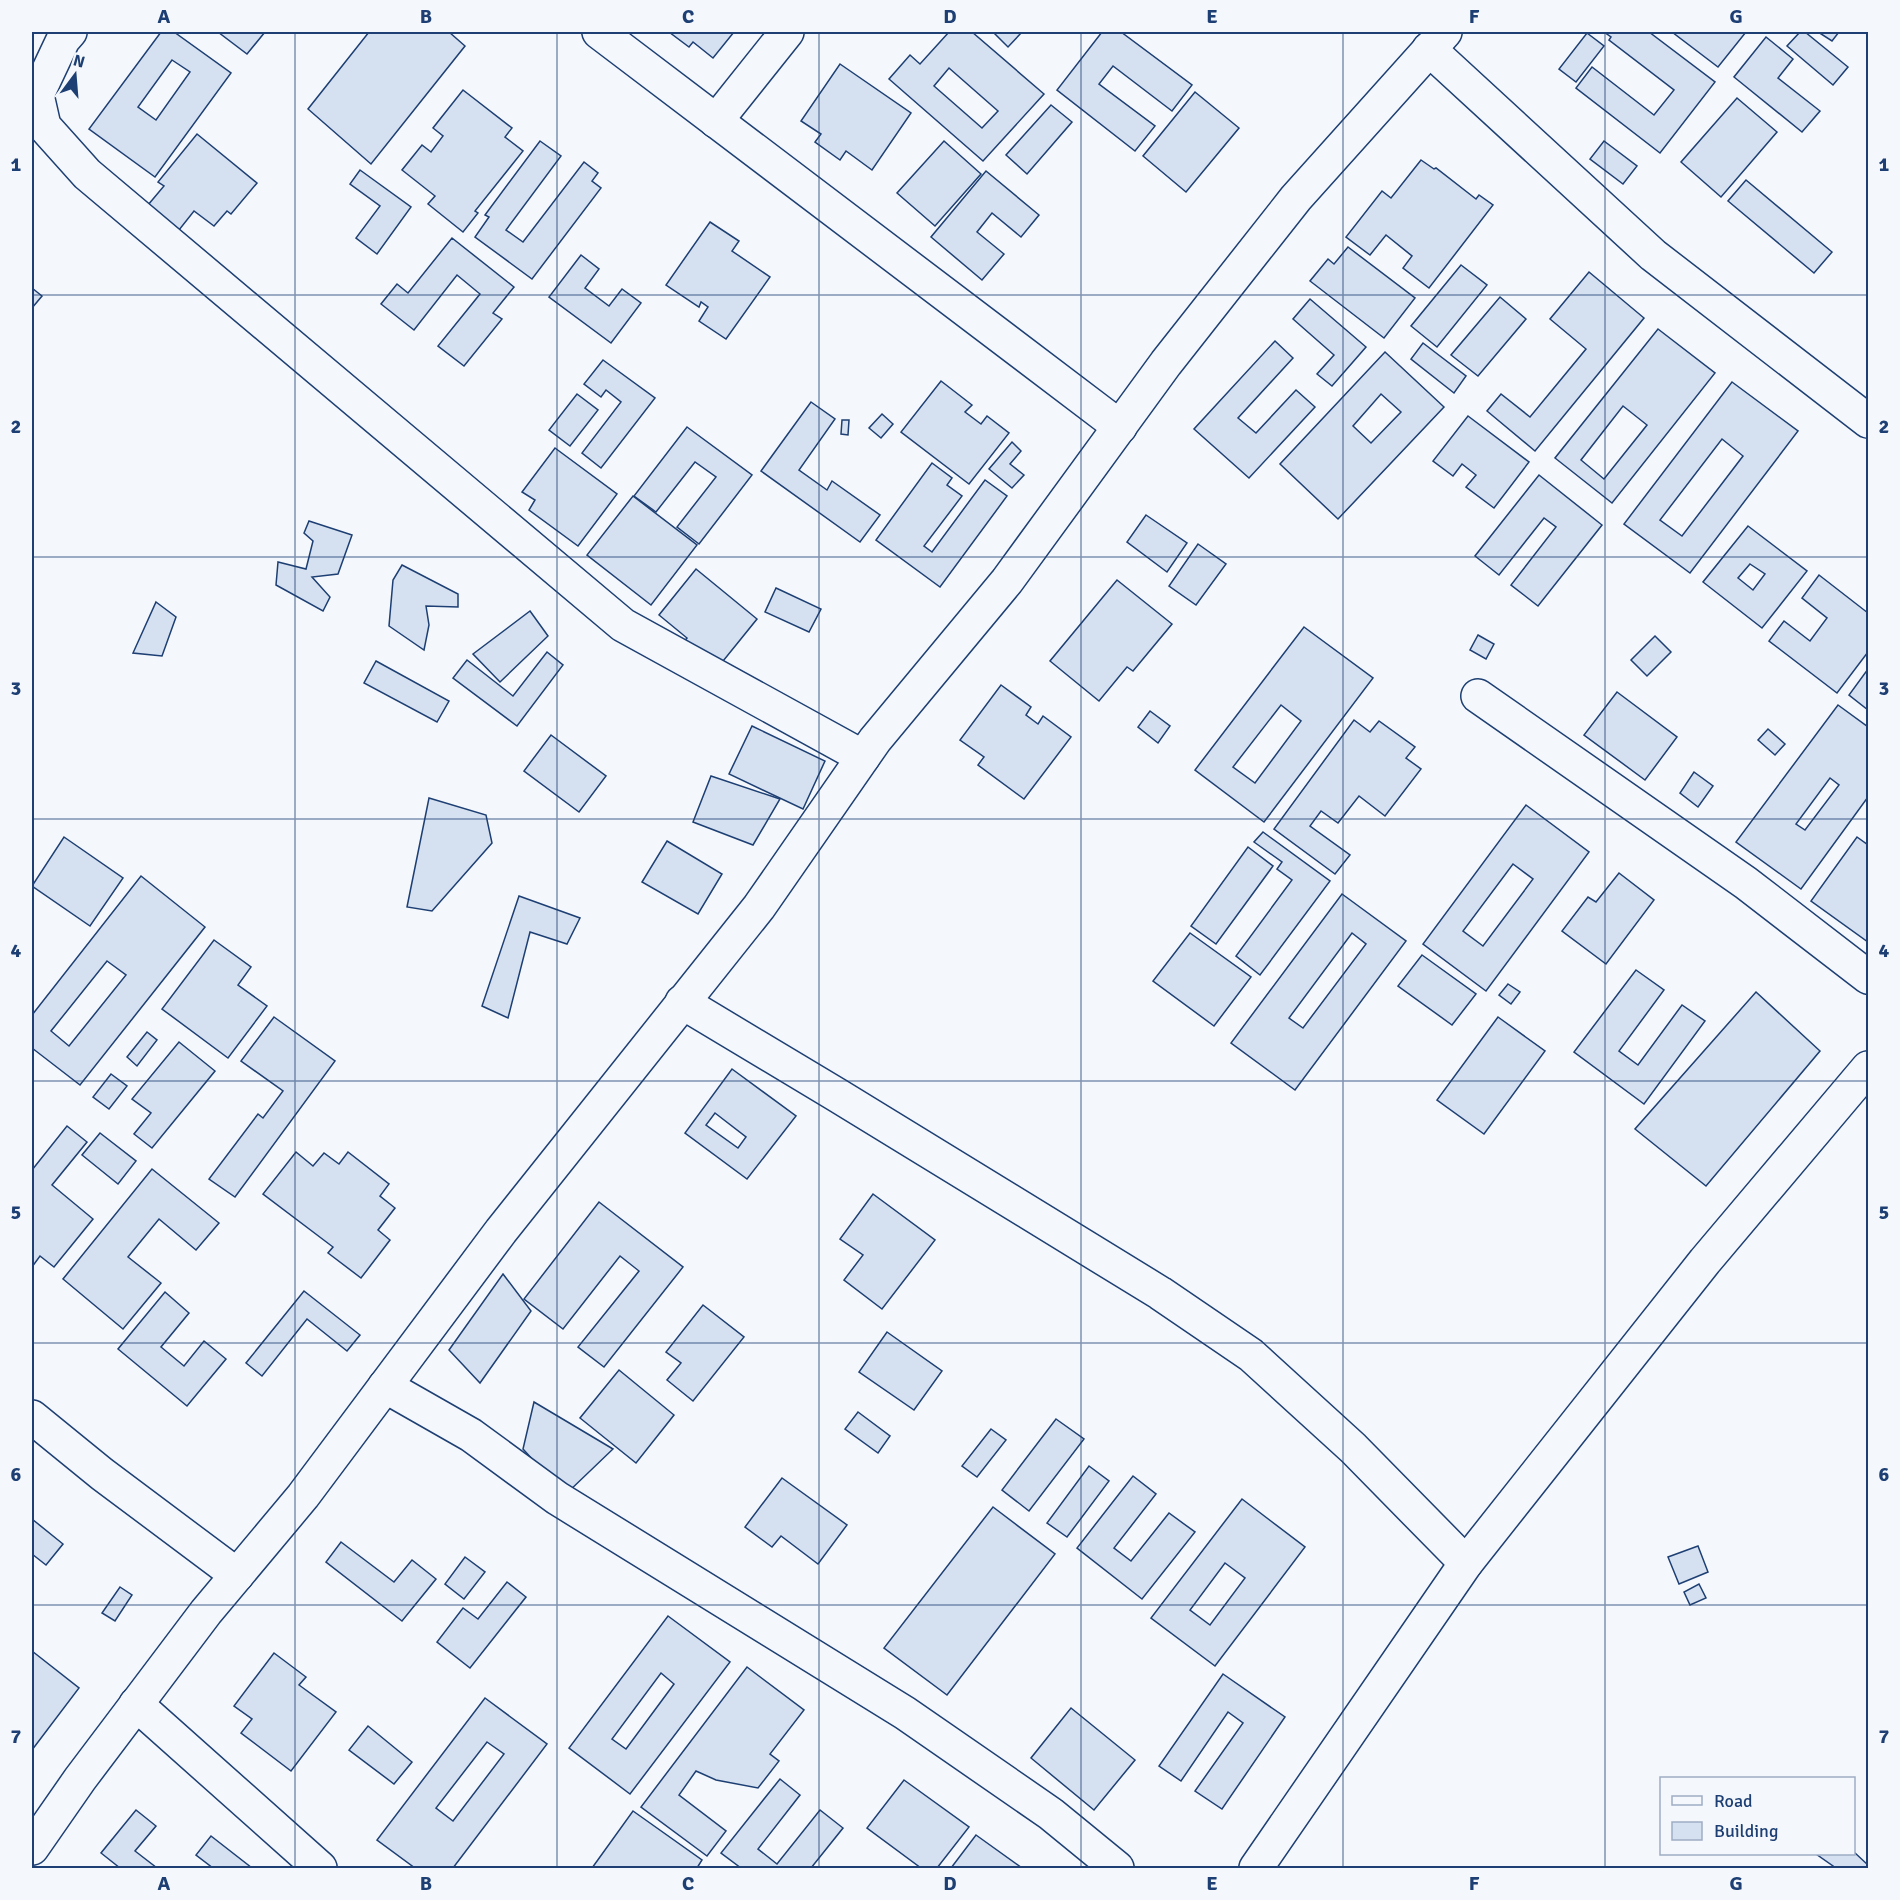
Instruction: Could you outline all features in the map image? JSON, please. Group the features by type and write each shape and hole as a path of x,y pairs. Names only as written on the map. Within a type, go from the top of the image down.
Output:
{"street":[{"path":"70,32 63,40 37,95 44,126 87,174 623,625 863,757"},
{"path":"599,32 1120,427"},
{"path":"716,121 787,32"},
{"path":"32,1848 206,1612 303,1496 508,1222 759,907 863,757 1007,581 1166,363 1296,198 1437,40 1653,255 1869,421"},
{"path":"1478,696 1746,883 1869,977"},
{"path":"682,1002 1160,1293 1251,1354 1353,1448 1466,1563"},
{"path":"1256,1869 1466,1563 1706,1262 1869,1068"},
{"path":"385,1386 471,1435 557,1498 905,1713 1051,1814 1117,1869"},
{"path":"32,1417 102,1474 237,1575"},
{"path":"136,1704 320,1869"}],"building":[{"path":"161,32 174,32 231,73 155,177 89,129","holes":["172,60 190,72 156,120 138,107"]},
{"path":"218,32 265,32 247,54"},
{"path":"369,32 449,32 465,46 371,164 308,109"},
{"path":"669,32 734,32 713,58 693,42 689,47"},
{"path":"949,32 972,32 1044,94 983,161 889,79 910,55 920,64","holes":["949,68 998,111 982,128 934,86"]},
{"path":"993,32 1022,32 1008,47"},
{"path":"1102,32 1121,32 1192,85 1172,111 1113,66 1099,84 1155,126 1135,151 1057,90"},
{"path":"1604,32 1649,32 1715,82 1660,153 1576,88 1592,67 1654,115 1674,90 1609,40 1611,37"},
{"path":"1672,32 1746,32 1718,67"},
{"path":"1800,32 1805,32 1848,67 1833,85 1787,46"},
{"path":"1818,32 1839,32 1832,41"},
{"path":"1587,33 1604,46 1576,82 1559,69"},
{"path":"1766,37 1793,59 1778,78 1820,111 1802,132 1734,77"},
{"path":"840,64 911,113 872,170 846,151 840,160 815,142 821,134 801,121"},
{"path":"463,90 512,128 505,137 523,151 475,211 478,213 463,232 428,204 435,196 402,170 422,145 431,152 443,136 433,128"},
{"path":"1195,92 1239,128 1186,192 1143,156"},
{"path":"1737,98 1777,132 1721,197 1681,162"},
{"path":"1051,105 1072,122 1027,174 1006,155"},
{"path":"197,134 257,183 231,214 227,211 214,226 194,211 179,230 148,205 164,186 158,182"},
{"path":"540,141 561,156 506,230 523,242 584,162 598,173 592,181 601,188 532,279 475,237 489,217 485,215"},
{"path":"944,141 981,174 935,226 897,193"},
{"path":"1604,141 1637,166 1623,184 1590,159"},
{"path":"1421,160 1434,169 1436,168 1476,199 1479,195 1493,205 1429,288 1403,268 1412,256 1386,235 1370,255 1346,237 1382,191 1391,198"},
{"path":"360,170 411,207 377,254 356,238 380,206 350,184"},
{"path":"986,171 1039,215 1021,237 992,213 977,232 1004,254 982,280 931,237"},
{"path":"1746,180 1832,252 1814,273 1728,201"},
{"path":"710,222 739,241 732,251 770,277 726,339 699,321 708,307 701,302 699,307 666,285"},
{"path":"452,238 514,287 493,313 502,319 464,366 438,346 480,294 457,275 414,330 381,304 397,284 408,293"},
{"path":"1348,247 1415,298 1384,338 1310,281 1328,259 1334,264"},
{"path":"581,255 599,269 585,288 609,306 622,289 641,303 611,343 549,297"},
{"path":"1461,265 1487,285 1437,347 1411,326"},
{"path":"1589,272 1644,318 1535,451 1487,411 1501,394 1530,417 1586,349 1550,319"},
{"path":"32,288 42,296 32,308"},
{"path":"1500,297 1526,319 1478,376 1451,355"},
{"path":"1310,299 1366,347 1332,386 1317,374 1334,355 1293,319"},
{"path":"1658,329 1715,373 1612,503 1555,458","holes":["1623,406 1647,425 1604,479 1581,460"]},
{"path":"1275,341 1293,358 1238,418 1256,433 1296,390 1315,407 1249,478 1194,429"},
{"path":"1423,343 1466,376 1454,393 1411,359"},
{"path":"1385,352 1444,407 1338,519 1280,464","holes":["1381,394 1401,412 1371,443 1353,426"]},
{"path":"603,360 655,398 601,468 582,453 621,402 606,390 601,397 584,384"},
{"path":"941,381 972,405 965,412 981,424 987,416 1009,433 969,484 901,432"},
{"path":"1732,382 1798,431 1690,573 1624,524","holes":["1722,439 1743,456 1682,536 1660,520"]},
{"path":"577,394 598,410 570,446 549,430"},
{"path":"811,402 835,419 799,470 827,490 832,481 880,515 860,542 761,471"},
{"path":"882,414 893,424 881,438 869,428"},
{"path":"1468,416 1529,462 1494,508 1466,487 1476,475 1462,464 1453,476 1433,461"},
{"path":"842,420 849,420 848,435 841,434"},
{"path":"687,427 752,475 699,544 677,527 716,477 695,462 656,512 634,496"},
{"path":"1012,442 1021,451 1010,464 1024,475 1012,488 989,469"},
{"path":"555,448 617,494 578,546 529,510 535,500 522,492"},
{"path":"932,463 952,478 947,485 962,496 924,546 932,552 985,480 1007,496 940,587 876,540"},
{"path":"1539,475 1602,525 1538,606 1511,585 1556,527 1544,518 1499,575 1475,556"},
{"path":"633,496 697,545 651,605 587,555"},
{"path":"1146,515 1187,543 1167,572 1127,542"},
{"path":"309,521 352,535 338,574 312,577 330,597 323,611 276,585 278,562 306,569 313,541 304,533"},
{"path":"1748,526 1807,571 1762,628 1703,582","holes":["1750,564 1765,574 1753,590 1738,578"]},
{"path":"1198,544 1226,564 1196,605 1169,586"},
{"path":"402,565 458,594 458,607 426,606 429,625 424,650 389,626 393,580"},
{"path":"696,569 757,619 715,671 682,644 687,638 659,615"},
{"path":"1819,575 1868,613 1868,652 1837,693 1769,641 1784,621 1810,641 1827,618 1802,598"},
{"path":"1117,580 1172,624 1133,671 1127,667 1099,701 1050,661"},
{"path":"776,588 821,609 809,632 765,612"},
{"path":"156,602 176,617 162,656 133,653"},
{"path":"530,611 548,636 500,682 473,654"},
{"path":"1304,627 1373,678 1264,822 1195,770","holes":["1281,705 1301,721 1255,783 1233,767"]},
{"path":"1478,635 1494,644 1486,659 1470,650"},
{"path":"1655,636 1671,652 1647,676 1631,660"},
{"path":"547,652 563,665 517,726 453,678 467,660 513,696"},
{"path":"376,661 449,701 437,722 364,683"},
{"path":"1868,669 1868,710 1849,695"},
{"path":"1001,685 1031,707 1026,715 1038,724 1043,716 1071,737 1024,799 978,765 984,757 960,740"},
{"path":"1617,692 1677,737 1645,780 1584,735"},
{"path":"1838,705 1868,727 1868,797 1801,889 1736,842","holes":["1830,778 1839,785 1805,830 1796,824"]},
{"path":"1150,711 1170,726 1158,743 1138,727"},
{"path":"1354,720 1370,732 1379,721 1415,747 1406,758 1421,769 1385,816 1359,796 1338,823 1321,811 1310,826 1350,855 1335,874 1274,829"},
{"path":"752,726 825,761 803,809 729,774"},
{"path":"1768,729 1785,744 1775,755 1758,740"},
{"path":"551,735 606,776 579,812 524,771"},
{"path":"1694,772 1713,786 1698,807 1680,793"},
{"path":"711,776 780,799 753,845 693,822"},
{"path":"429,798 486,815 492,843 432,911 407,907"},
{"path":"1526,805 1589,852 1486,991 1423,944","holes":["1513,864 1533,879 1483,946 1463,931"]},
{"path":"1263,832 1330,881 1260,975 1236,956 1292,880 1277,869 1282,862 1254,842"},
{"path":"64,837 123,878 90,926 32,886"},
{"path":"1857,837 1868,845 1868,942 1811,901"},
{"path":"667,841 722,874 698,914 642,882"},
{"path":"1248,847 1273,866 1216,944 1191,926"},
{"path":"1619,873 1654,900 1606,964 1562,931 1588,897 1596,902"},
{"path":"141,876 205,927 80,1085 32,1048 32,1015","holes":["107,961 126,975 69,1046 51,1031"]},
{"path":"1342,894 1406,941 1295,1090 1231,1043","holes":["1352,933 1366,944 1303,1028 1289,1018"]},
{"path":"519,896 580,918 567,944 530,932 508,1018 482,1006"},
{"path":"1190,933 1251,977 1214,1026 1153,981"},
{"path":"214,940 251,967 238,985 267,1006 228,1058 162,1009"},
{"path":"1422,955 1476,994 1452,1025 1398,986"},
{"path":"1636,970 1664,990 1619,1051 1638,1065 1682,1005 1705,1021 1644,1104 1574,1052"},
{"path":"1508,984 1520,992 1511,1004 1499,995"},
{"path":"1756,992 1820,1051 1706,1186 1635,1129"},
{"path":"274,1017 335,1061 235,1197 209,1179 258,1114 263,1118 283,1091 241,1061"},
{"path":"1498,1017 1545,1051 1484,1134 1437,1100"},
{"path":"147,1032 157,1040 137,1066 127,1057"},
{"path":"179,1042 215,1071 152,1148 134,1134 151,1113 132,1099"},
{"path":"732,1069 796,1116 747,1179 685,1133","holes":["715,1113 746,1137 738,1148 706,1125"]},
{"path":"111,1074 127,1086 109,1109 93,1097"},
{"path":"67,1126 87,1142 52,1185 93,1219 54,1267 40,1256 32,1267 32,1170"},
{"path":"100,1133 136,1161 118,1184 82,1155"},
{"path":"296,1152 313,1166 324,1153 339,1164 348,1152 389,1184 380,1196 395,1208 378,1230 390,1240 361,1278 328,1253 333,1247 263,1194"},
{"path":"152,1169 219,1223 196,1250 159,1219 128,1257 161,1283 123,1329 63,1279"},
{"path":"873,1194 935,1240 882,1309 844,1280 863,1255 840,1239"},
{"path":"599,1202 683,1267 604,1367 578,1347 639,1271 620,1256 563,1329 524,1299"},
{"path":"503,1274 531,1311 480,1383 449,1350"},
{"path":"304,1291 360,1335 347,1351 307,1319 262,1376 246,1363"},
{"path":"165,1292 189,1313 161,1347 184,1366 204,1341 226,1359 187,1406 118,1349"},
{"path":"703,1305 744,1337 693,1401 667,1380 681,1363 666,1352"},
{"path":"887,1332 942,1371 914,1410 859,1372"},
{"path":"619,1370 674,1415 636,1463 580,1418"},
{"path":"534,1402 613,1449 565,1495 523,1449"},
{"path":"858,1412 890,1436 878,1453 845,1429"},
{"path":"1056,1419 1084,1439 1029,1511 1002,1490"},
{"path":"991,1429 1006,1440 977,1477 962,1466"},
{"path":"1089,1466 1109,1481 1067,1537 1047,1523"},
{"path":"1133,1476 1156,1494 1114,1548 1131,1561 1169,1513 1195,1532 1142,1599 1077,1548"},
{"path":"782,1478 847,1525 818,1564 781,1536 772,1547 745,1527"},
{"path":"1242,1499 1305,1547 1215,1666 1151,1618","holes":["1225,1563 1245,1578 1210,1625 1190,1610"]},
{"path":"993,1507 1055,1554 947,1695 884,1648"},
{"path":"32,1519 63,1544 46,1565 32,1554"},
{"path":"341,1542 394,1582 412,1560 436,1579 402,1621 326,1562"},
{"path":"1698,1546 1708,1572 1679,1584 1668,1557"},
{"path":"465,1557 485,1572 464,1599 445,1584"},
{"path":"507,1582 526,1597 470,1668 437,1642 463,1608 478,1619"},
{"path":"1699,1584 1706,1598 1690,1605 1684,1592"},
{"path":"120,1587 132,1595 115,1621 102,1613"},
{"path":"668,1616 730,1662 630,1794 569,1748","holes":["661,1673 674,1684 626,1749 612,1739"]},
{"path":"32,1651 79,1688 32,1750"},
{"path":"274,1653 306,1677 299,1685 336,1712 291,1771 241,1733 252,1719 234,1706"},
{"path":"747,1667 804,1710 770,1754 779,1761 758,1788 716,1780 696,1771 679,1795 726,1831 707,1856 641,1807"},
{"path":"1223,1674 1285,1717 1222,1809 1195,1791 1243,1723 1228,1712 1181,1781 1159,1766"},
{"path":"485,1698 547,1744 453,1868 415,1868 377,1840","holes":["487,1742 504,1754 453,1821 436,1808"]},
{"path":"1071,1708 1135,1760 1094,1810 1031,1758"},
{"path":"368,1726 412,1762 394,1784 349,1750"},
{"path":"780,1779 800,1795 758,1849 777,1864 820,1810 843,1828 811,1868 741,1868 721,1853"},
{"path":"904,1780 969,1827 937,1868 921,1868 867,1828"},
{"path":"136,1810 156,1826 135,1851 157,1868 120,1868 101,1853"},
{"path":"633,1811 702,1860 697,1868 592,1868"},
{"path":"976,1835 1022,1868 951,1868"},
{"path":"211,1836 252,1868 213,1868 196,1855"},
{"path":"1855,1853 1868,1865 1868,1868 1836,1868 1817,1855 1855,1855"}]}
